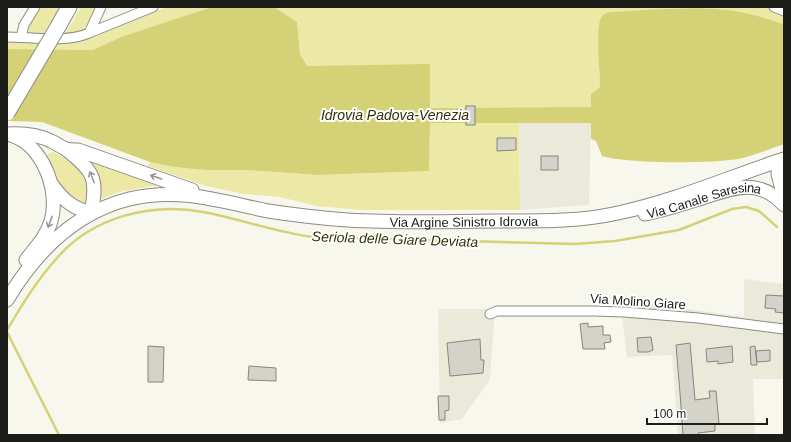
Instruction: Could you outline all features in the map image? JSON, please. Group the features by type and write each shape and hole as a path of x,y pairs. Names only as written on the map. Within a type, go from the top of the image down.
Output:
{"main road":[{"path":"7,113 69,7"},
{"path":"7,134 26,133 53,141 85,164 93,177 95,194 91,213 73,224 56,238 32,264 9,296"},
{"path":"7,134 23,140 30,146 62,198 70,205 91,213"},
{"path":"40,161 42,153 47,148 78,150 233,203"},
{"path":"782,162 778,174 784,197"},
{"name":"Via Argine Sinistro Idrovia","path":"91,213 127,200 164,193 189,195 304,216 371,222 544,221 618,214 782,162"},
{"path":"9,296 20,267 45,234 51,223 54,200 51,182"},
{"name":"Via Canale Saresina","path":"618,214 645,214 665,210 740,187 763,190 771,194 784,205"}],"street":[{"path":"21,37 24,25 35,7"},
{"path":"89,33 101,7"},
{"path":"7,37 68,38 82,36 153,7"},
{"path":"774,7 784,11"},
{"name":"Via Molino Giare","path":"490,314 497,311 594,310 698,318 784,329"}],"shaded area":[{"path":"39,7 60,7 44,33 30,33 28,31 30,23"},
{"path":"81,7 97,7 81,33 65,34"},
{"path":"166,7 221,7 209,8 121,37 93,50 7,49 7,41 81,41"},
{"path":"274,7 769,7 784,13 784,24 742,12 713,9 698,8 612,12 598,32 600,83 591,107 430,108 430,65 307,66 300,54 297,22"},
{"path":"430,123 519,123 520,210 360,210 317,206 279,197 244,194 206,186 148,166 150,162 205,170 247,170 317,175 429,171"},
{"path":"519,123 591,123 589,205 520,210"},
{"path":"53,152 71,161 88,178 88,203 81,204 60,187 45,158 49,153"},
{"path":"86,159 158,185 119,192 99,200"},
{"path":"744,279 784,284 784,379 753,379 755,435 678,435 672,355 627,357 620,299 744,317"},
{"path":"438,309 495,309 490,379 462,419 440,423"}],"water":[{"name":"Idrovia Padova-Venezia","path":"274,7 297,22 300,54 307,66 430,64 430,108 591,107 591,94 599,88 600,83 598,37 600,20 604,14 611,12 684,8 727,10 763,17 784,24 784,144 743,158 731,160 694,162 631,161 602,156 596,141 591,139 591,123 430,123 429,171 317,175 247,170 205,170 176,167 150,162 42,122 7,121 7,49 93,50 121,37 209,8"}],"building":[{"path":"466,106 475,106 475,125 466,125"},
{"path":"497,138 516,138 516,150 497,151"},
{"path":"541,156 558,156 558,170 541,170"},
{"path":"766,295 784,296 784,313 775,312 776,309 765,308"},
{"path":"588,323 588,327 603,326 603,335 610,335 611,342 604,343 605,349 583,349 580,324"},
{"path":"651,337 653,350 648,352 638,352 637,338"},
{"path":"480,339 481,360 484,360 483,373 450,376 447,343"},
{"path":"690,343 695,400 710,398 709,391 716,391 719,424 715,424 715,431 698,433 698,435 683,435 676,345"},
{"path":"148,346 164,347 163,382 148,382"},
{"path":"732,346 733,362 718,364 718,361 707,362 706,349"},
{"path":"755,346 757,365 751,365 750,347"},
{"path":"770,350 770,361 757,362 756,351"},
{"path":"249,366 276,368 276,381 248,380"},
{"path":"438,396 449,396 449,410 445,411 445,420 439,420"}],"waterway":[{"name":"Seriola delle Giare Deviata","path":"7,330 36,284 57,258 71,244 87,232 105,223 144,211 184,209 312,237 575,244 615,241 679,230 732,209 746,207 759,211 777,227"},
{"path":"7,332 59,435"}]}
